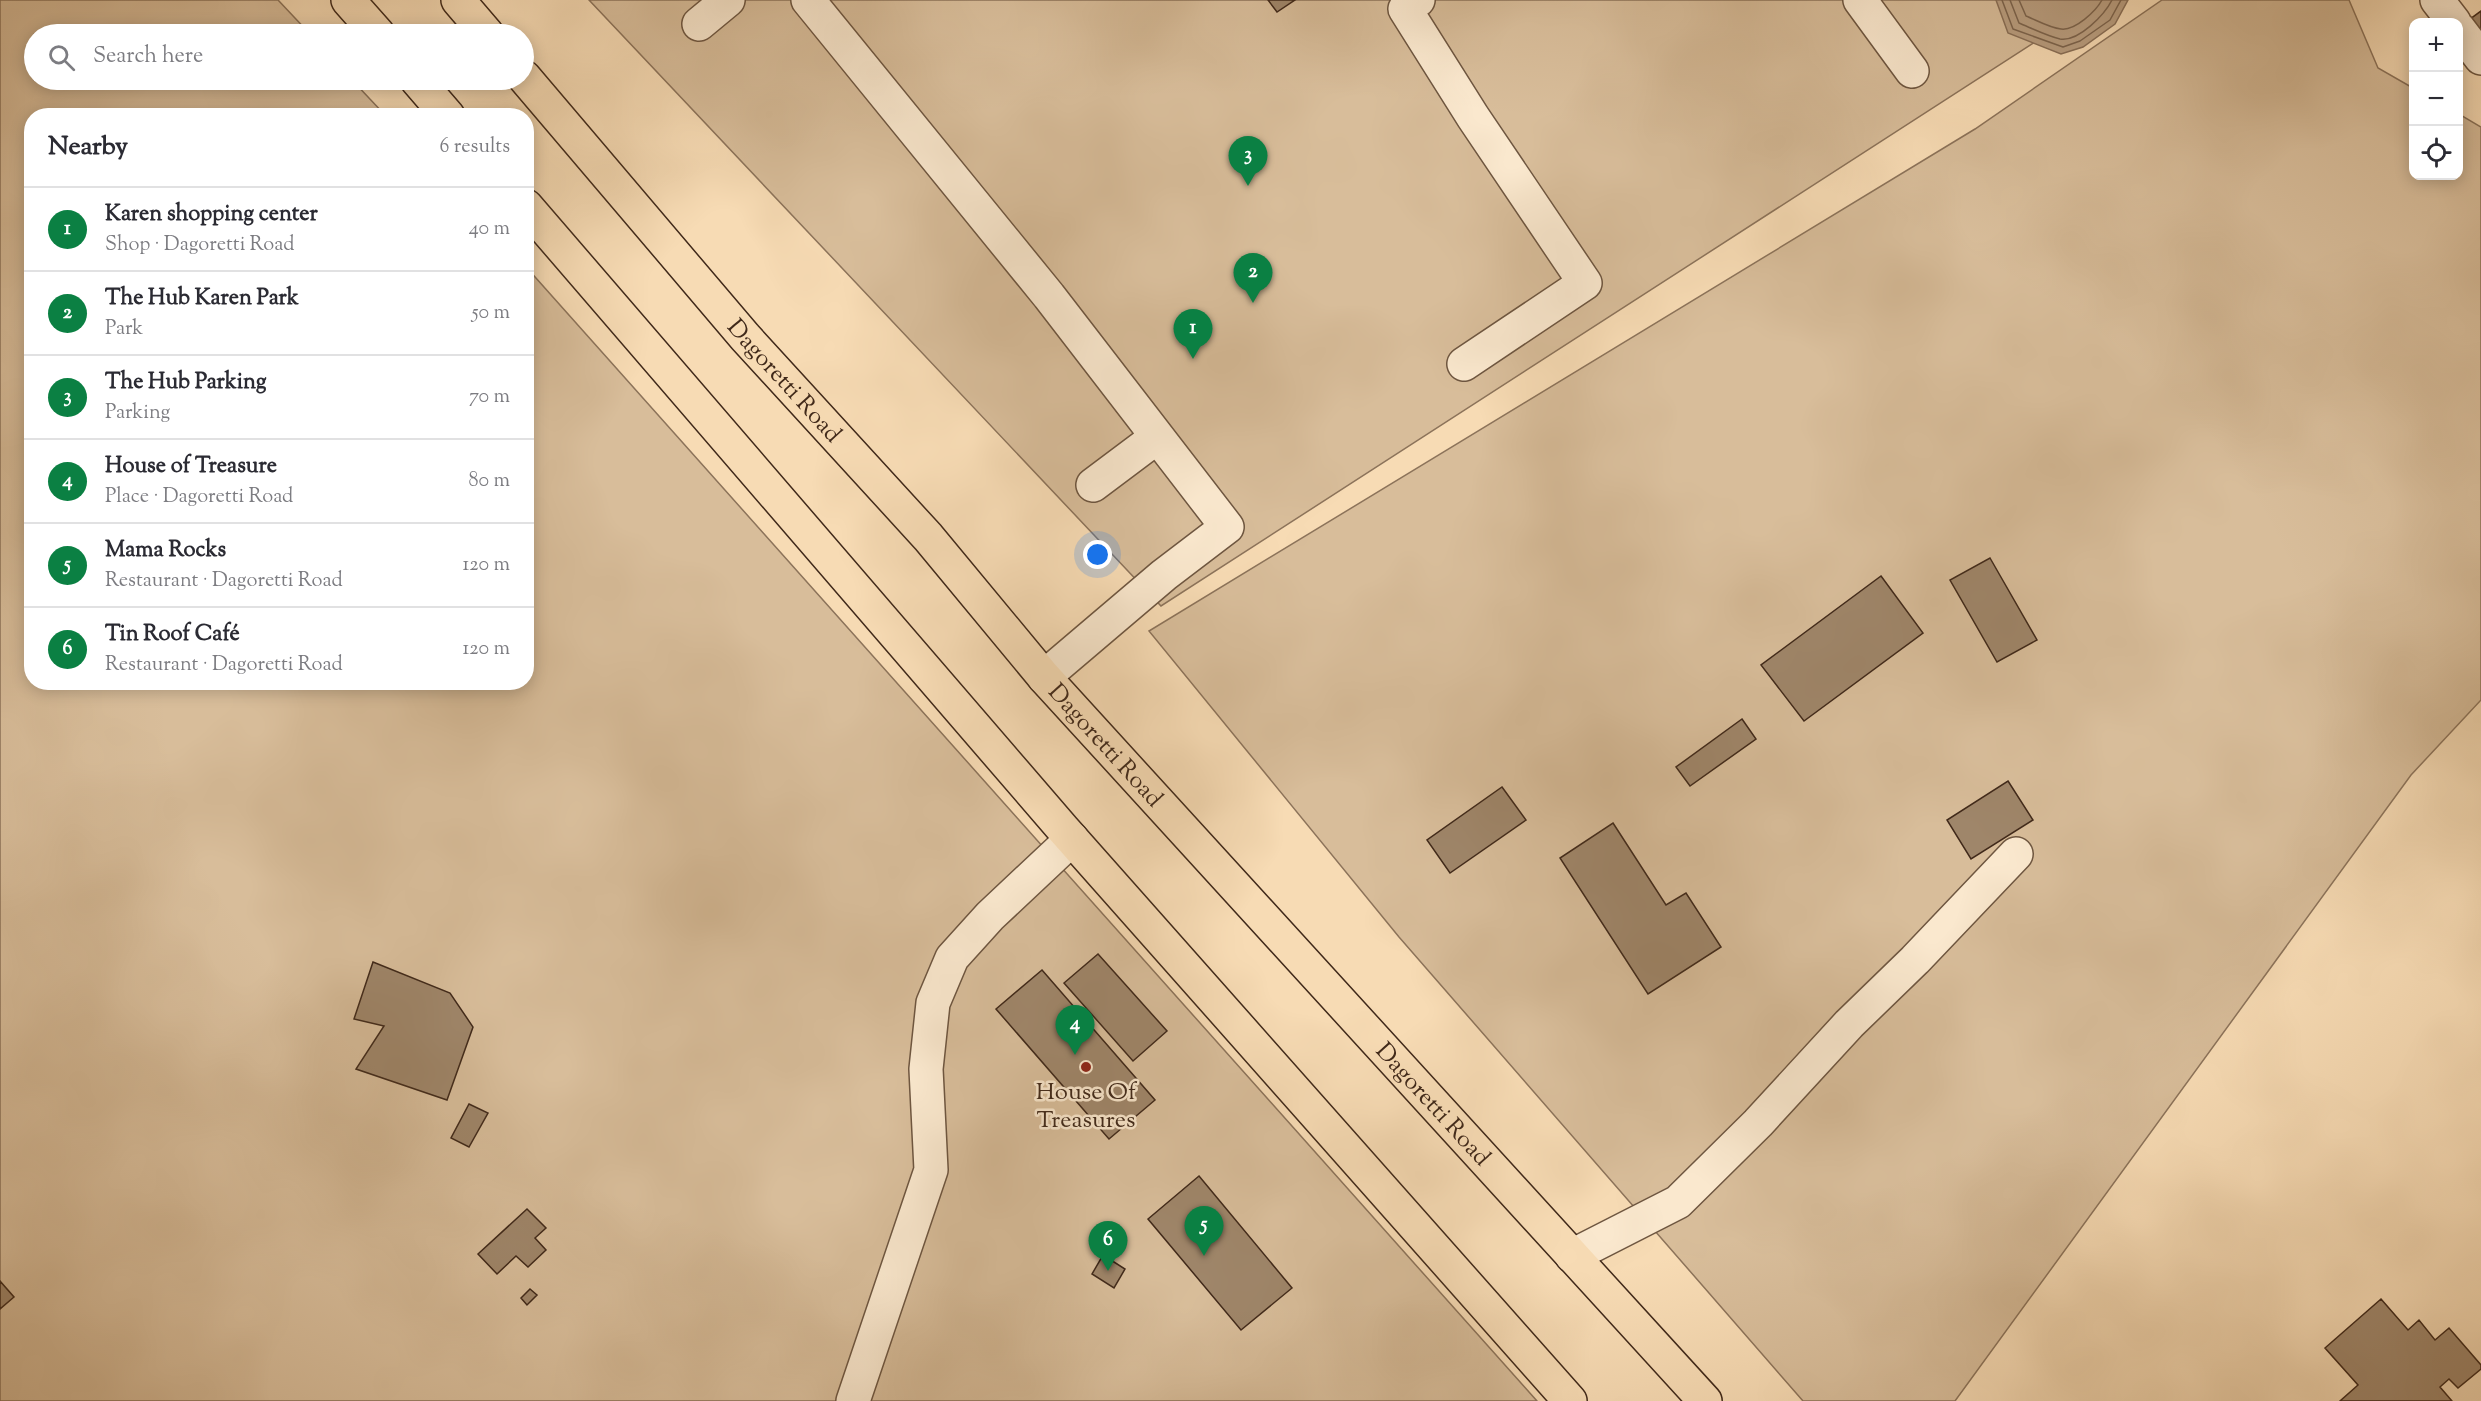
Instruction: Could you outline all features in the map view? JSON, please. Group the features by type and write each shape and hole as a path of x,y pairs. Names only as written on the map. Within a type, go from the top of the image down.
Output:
{"main road":[{"path":"348,0 369,24"},
{"path":"462,1 480,24"},
{"name":"Dagoretti Road","path":"534,89 745,337 928,537 1044,677 1705,1401"},
{"path":"426,90 441,108"},
{"path":"534,215 1072,839 1570,1401"}],"street":[{"path":"699,24 728,0"},
{"path":"808,0 1049,296 1227,527 1164,575 1044,677"},
{"path":"1419,0 1405,9 1473,117 1585,283 1464,364"},
{"path":"1860,0 1912,71"},
{"path":"2437,0 2451,18"},
{"path":"2463,35 2481,58"},
{"path":"1093,485 1157,437"},
{"path":"853,1401 931,1170 926,1069 933,1003 952,958 990,916 1072,839"},
{"path":"1572,1256 1678,1202 1758,1123 1849,1024 1915,960 2016,854"}],"shaded area":[{"path":"0,0 278,0 301,24 24,24 24,90 361,90 378,108 24,108 24,690 534,690 534,276 1537,1401 0,1401"},
{"path":"589,0 2100,0 1161,606"},
{"path":"2162,0 2349,0 2378,68 2409,86 2409,180 2463,180 2463,116 2481,127 2481,700 2411,775 1955,1401 1803,1401 1399,937 1149,631 1975,129"}],"water":[{"path":"1996,0 2128,0 2115,24 2083,47 2061,54 2008,33"}],"building":[{"path":"1268,0 1295,0 1277,12"},
{"path":"2481,11 2481,49 2463,26"},
{"path":"1990,558 2037,640 1997,662 1950,580"},
{"path":"1881,576 1923,633 1804,721 1761,665"},
{"path":"1742,719 1756,739 1690,786 1676,767"},
{"path":"2008,781 2033,820 1971,859 1947,820"},
{"path":"1502,787 1526,820 1450,873 1427,840"},
{"path":"1613,823 1666,905 1686,893 1721,947 1648,994 1560,858"},
{"path":"1098,954 1167,1031 1133,1061 1064,983"},
{"path":"373,962 450,993 473,1027 447,1100 356,1069 384,1026 354,1019"},
{"path":"1042,970 1155,1100 1109,1139 996,1009"},
{"path":"469,1104 488,1113 469,1147 451,1138"},
{"path":"1199,1176 1292,1288 1241,1330 1148,1219"},
{"path":"527,1209 546,1228 535,1238 546,1250 528,1267 516,1256 497,1274 478,1254"},
{"path":"1103,1255 1125,1269 1114,1288 1092,1274"},
{"path":"0,1281 14,1297 0,1309"},
{"path":"530,1289 537,1295 527,1305 521,1298"},
{"path":"2381,1299 2408,1330 2419,1320 2435,1340 2449,1328 2481,1365 2481,1369 2458,1388 2449,1379 2440,1387 2452,1401 2340,1401 2358,1385 2325,1348"}],"place":[{"name":"The Hub Parking","path":"1248,186"},
{"name":"The Hub Karen Park","path":"1253,303"},
{"name":"Karen shopping center","path":"1193,359"},
{"name":"House of Treasure","path":"1075,1055"},
{"name":"House Of Treasures","path":"1086,1067"},
{"name":"Mama Rocks","path":"1204,1256"},
{"name":"Tin Roof Café","path":"1108,1271"}]}
